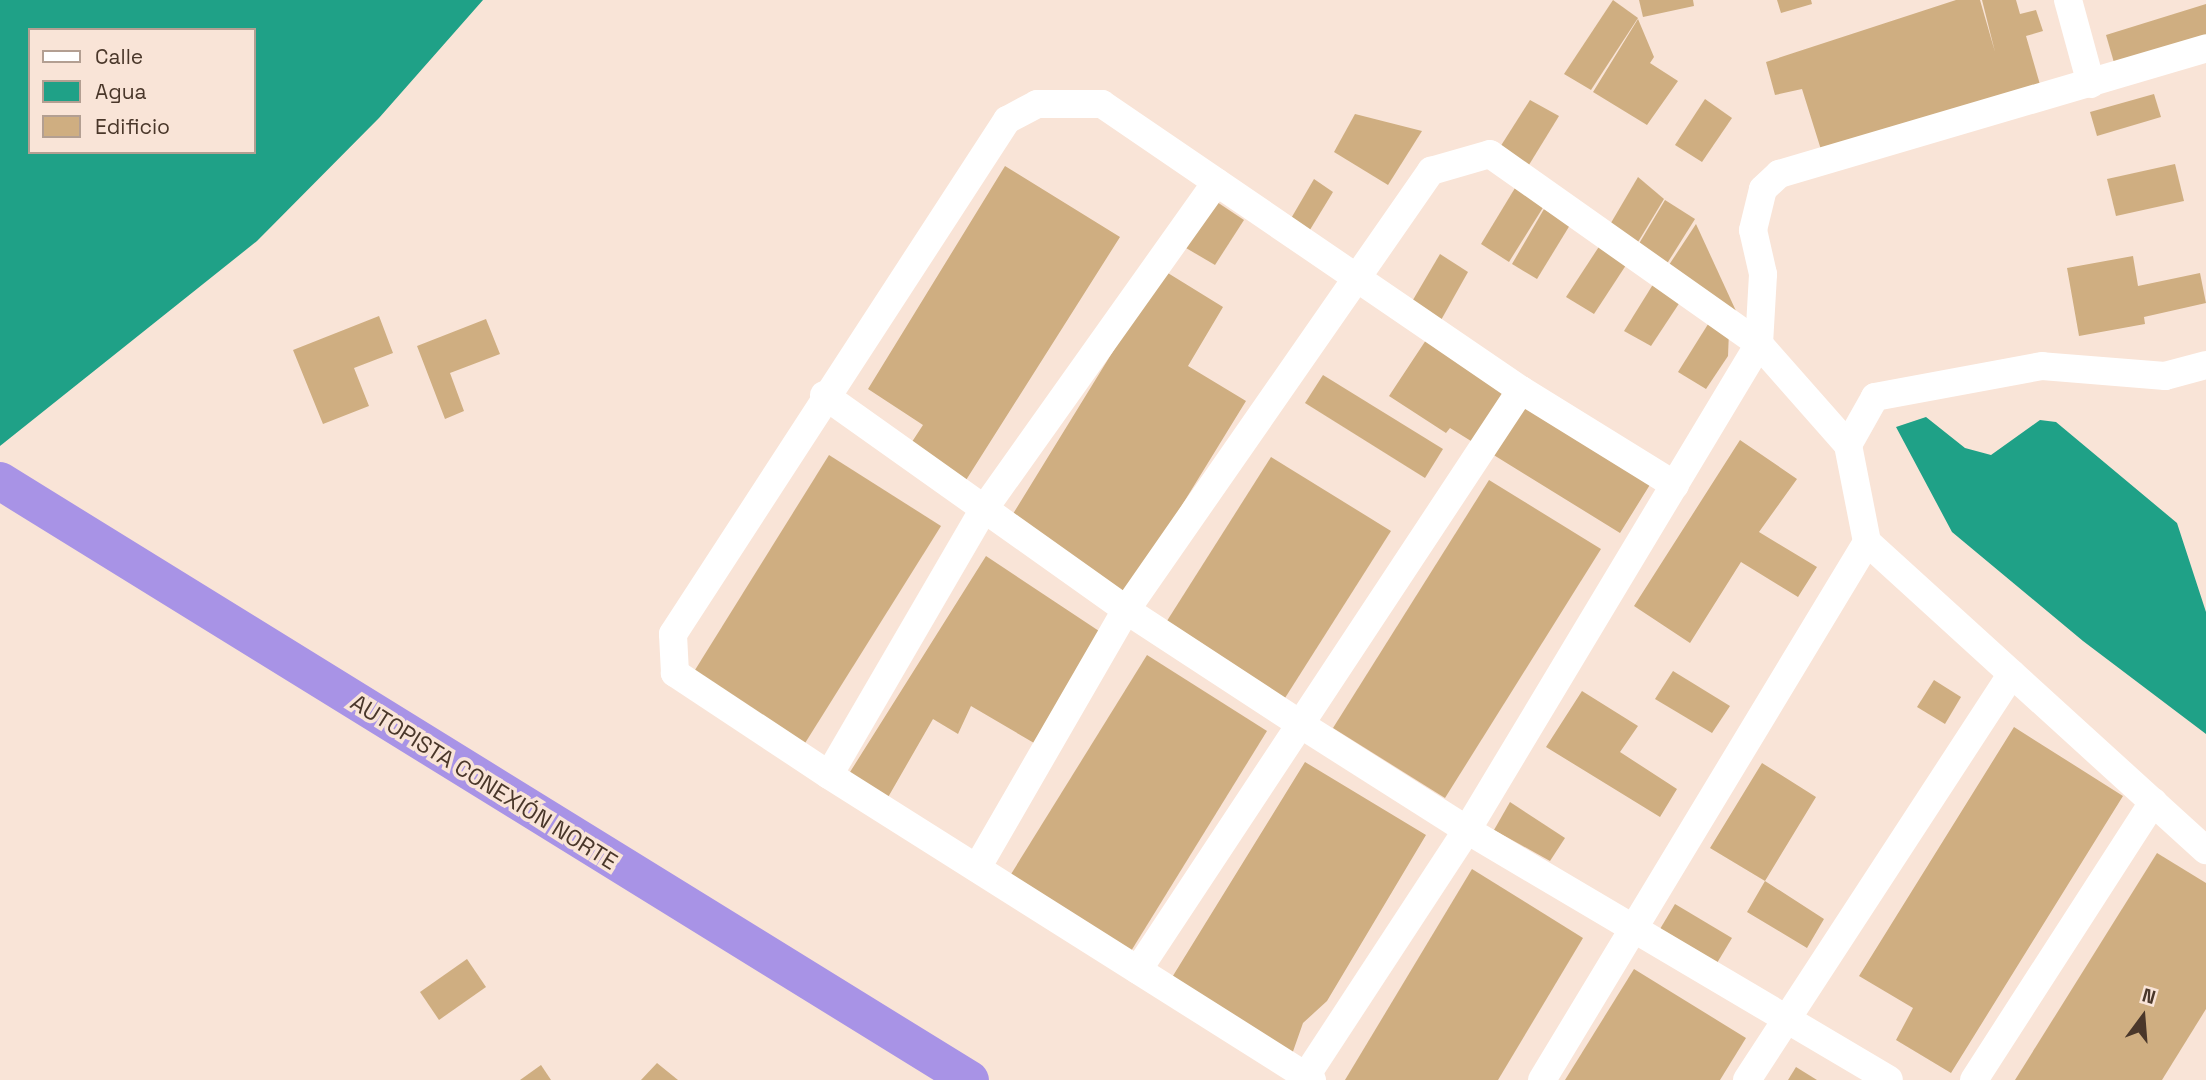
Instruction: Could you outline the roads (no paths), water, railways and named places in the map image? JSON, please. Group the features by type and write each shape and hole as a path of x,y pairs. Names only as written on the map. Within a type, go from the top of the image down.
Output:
{"highway":[{"name":"AUTOPISTA CONEXIÓN NORTE","path":"0,481 701,918 970,1080"}],"street":[{"path":"2068,0 2091,84"},
{"path":"1675,485 1521,390 1102,104 1037,104 1007,120 824,395 673,634 676,673 829,775 1309,1078 1467,830 1675,485 1759,344 1763,274 1753,230 1763,189 1779,174 2206,48"},
{"path":"976,868 1126,610 1431,171 1490,154 1759,344 1848,445 1867,542 2206,850"},
{"path":"829,775 984,509 1216,182"},
{"path":"1848,445 1875,397 2042,366 2165,376 2206,365"},
{"path":"1138,970 1521,390"},
{"path":"824,395 1126,610 1300,724 1467,830 1634,926 1889,1080"},
{"path":"1542,1080 1867,542"},
{"path":"1747,1080 2012,674"},
{"path":"1974,1080 2153,802"}],"water":[{"path":"0,0 483,0 379,118 257,241 0,446"},
{"path":"1926,417 1965,448 1991,455 2040,420 2056,422 2177,523 2206,612 2206,734 2083,641 1952,532 1896,427"}]}
